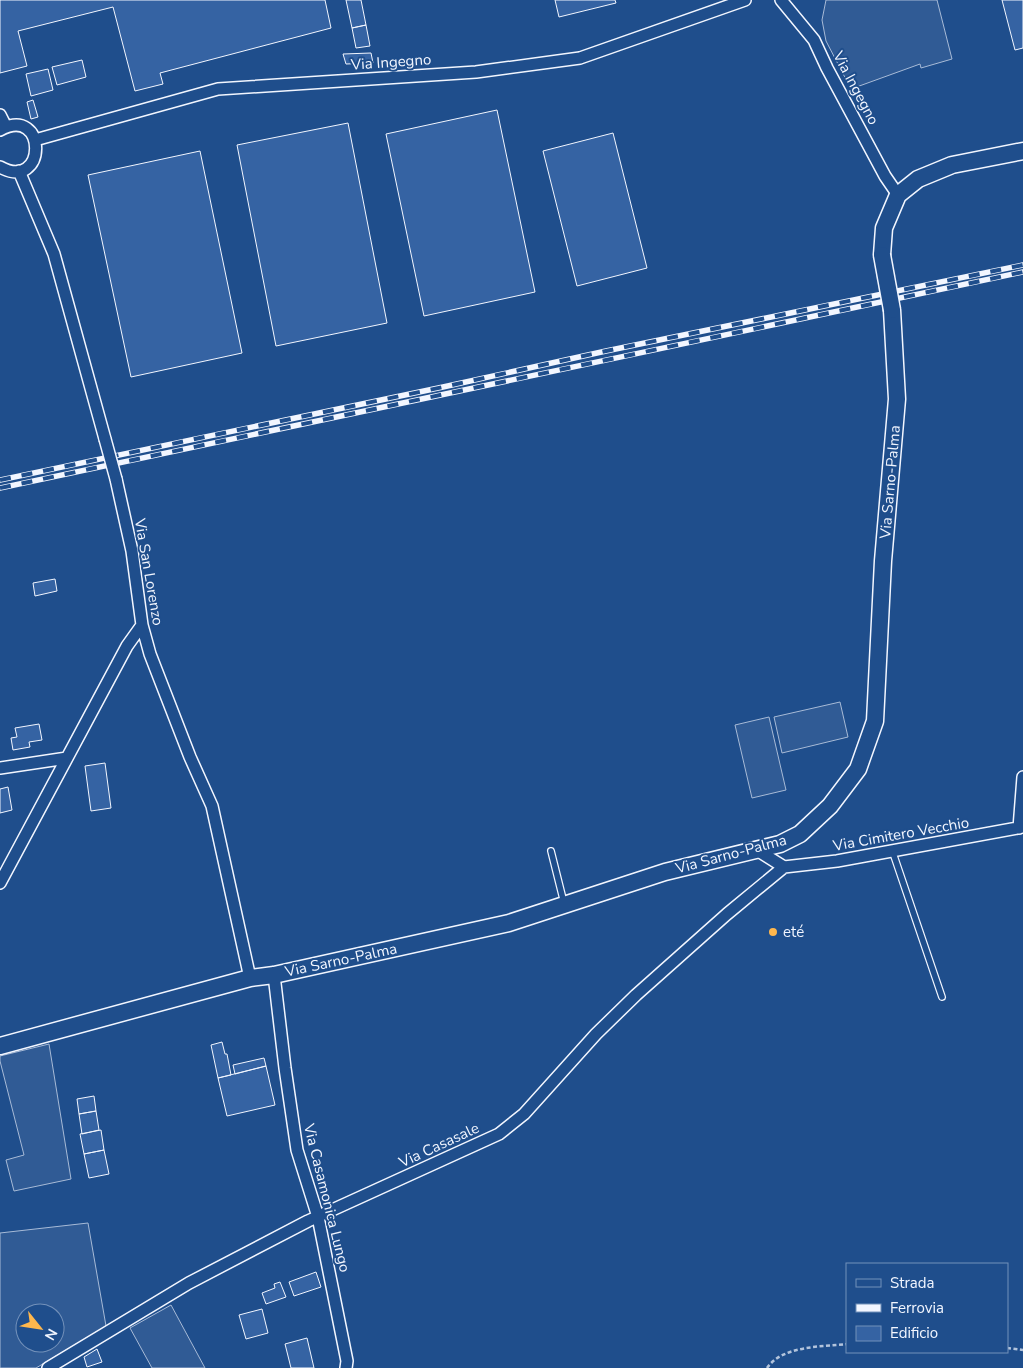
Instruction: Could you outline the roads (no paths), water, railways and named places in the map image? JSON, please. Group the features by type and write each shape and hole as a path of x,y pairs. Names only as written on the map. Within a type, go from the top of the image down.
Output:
{"main road":[{"name":"Via Sarno-Palma","path":"0,1046 250,978 274,975 509,923 665,872 780,844 800,834 830,806 858,769 875,721 882,561 897,399 892,310 882,255 884,228 898,195 918,179 952,165 1023,151"}],"street":[{"name":"Via Ingegno","path":"35,140 218,89 476,72 580,58 745,0"},
{"name":"Via Ingegno","path":"782,0 814,40 885,176 898,195"},
{"path":"0,115 3,128 18,126 28,131 35,140 36,153 34,159 19,171 12,172 0,167"},
{"name":"Via San Lorenzo","path":"19,171 54,254 116,479 132,551 142,625 153,663 190,757 212,806 250,978"},
{"path":"0,883 127,646 142,625"},
{"path":"0,768 67,758"},
{"path":"1021,828 1023,778"},
{"name":"Via Cimitero Vecchio","path":"784,867 837,860 1021,828"},
{"path":"758,850 784,867"},
{"name":"Via Casasale","path":"48,1368 189,1282 318,1217 473,1146 505,1129 530,1108 596,1034 636,995 727,914 784,867"},
{"name":"Via Casamonica Lungo","path":"274,975 297,1150 318,1217 347,1360 346,1368"}],"lane":[{"path":"892,850 942,997"},
{"path":"551,851 565,905"}],"railway":[{"path":"0,480 606,351 1023,265"},
{"path":"0,488 1023,272"}],"place":[{"name":"eté","path":"773,932"}]}
